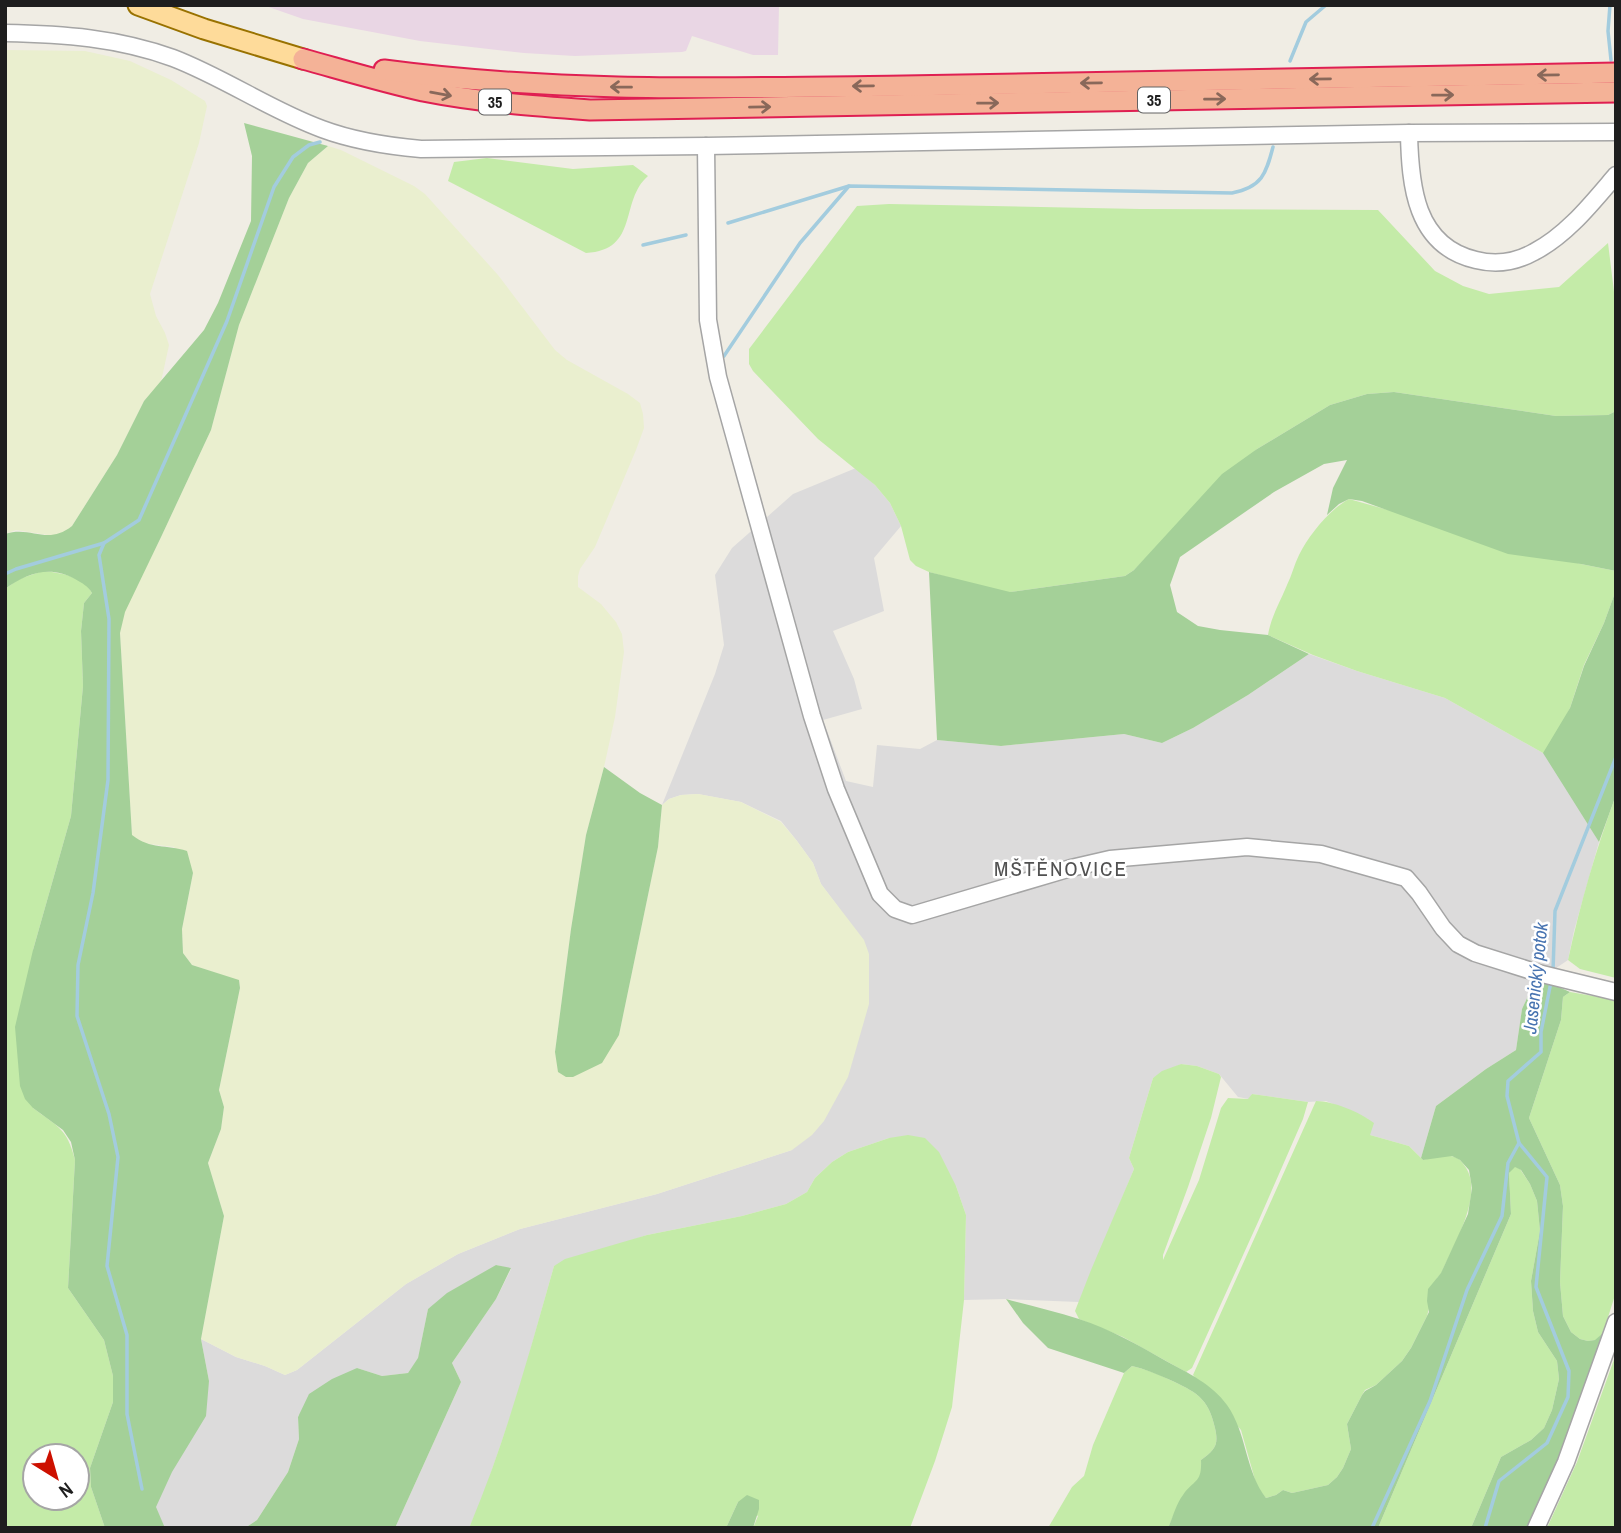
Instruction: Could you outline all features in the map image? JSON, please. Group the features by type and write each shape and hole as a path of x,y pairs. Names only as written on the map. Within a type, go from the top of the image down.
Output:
{"highway":[{"name":"35","path":"303,59 455,79 566,86 690,88 1616,73"},
{"name":"35","path":"303,59 389,83 455,96 590,110 1616,92"}],"main road":[{"name":"35","path":"138,5 204,29 303,59"}],"street":[{"path":"5,33 78,36 118,42 195,68 319,128 377,145 445,150 1409,133 1616,132"},
{"path":"1409,133 1412,180 1420,212 1429,228 1446,247 1485,262 1515,260 1541,248 1576,219 1616,175"},
{"path":"706,146 708,320 718,376 812,716 836,789 880,894 895,909 912,915 1110,859 1247,847 1321,855 1406,878 1443,928 1458,944 1475,953 1538,973 1616,992"},
{"path":"1536,1528 1566,1462 1616,1322"}],"shaded area":[{"path":"263,5 779,5 778,55 753,55 692,36 686,51 682,52 575,56 524,53 420,41 303,19"},
{"path":"856,468 890,503 901,526 874,558 884,611 833,631 854,679 862,709 823,720 846,781 873,787 877,745 920,749 937,740 1001,746 1124,734 1162,743 1248,695 1309,654 1445,698 1549,754 1599,842 1568,960 1534,983 1522,1009 1516,1050 1436,1106 1421,1158 1409,1146 1370,1135 1368,1119 1326,1101 1308,1102 1252,1094 1249,1099 1238,1097 1219,1074 1197,1066 1181,1064 1153,1078 1129,1158 1134,1169 1079,1302 964,1300 966,1215 956,1186 889,1138 848,1152 832,1162 815,1178 807,1192 786,1204 742,1216 647,1235 554,1266 518,1394 483,1496 469,1528 395,1528 461,1382 452,1363 496,1299 511,1269 497,1265 428,1309 418,1359 408,1373 382,1376 357,1368 298,1416 299,1439 288,1472 257,1520 245,1528 165,1528 155,1507 209,1381 201,1339 236,1357 285,1375 297,1370 406,1284 458,1254 520,1229 657,1194 792,1150 839,908 821,884 813,863 781,821 741,802 698,794 681,795 662,805 724,645 715,575 732,548 793,494"}],"green space":[{"path":"5,50 85,51 130,61 171,80 205,101 207,106 199,143 150,294 169,345 161,382 144,401 117,455 72,526 64,533 54,536 16,530 5,534"},
{"path":"244,123 328,146 308,163 289,198 239,325 211,430 125,612 120,633 132,835 152,845 187,851 193,873 182,929 183,953 192,965 239,980 240,988 219,1090 224,1107 221,1129 208,1163 224,1216 201,1339 209,1381 206,1416 172,1472 156,1507 165,1528 105,1528 91,1487 91,1465 113,1402 113,1376 104,1340 68,1288 75,1160 71,1142 63,1130 25,1099 20,1086 15,1027 33,950 71,816 83,686 81,631 84,603 92,593 75,579 57,572 30,575 5,589 5,534 23,532 47,535 63,532 72,526 117,455 144,401 204,330 218,303 251,221 252,156"},
{"path":"328,146 414,186 425,194 498,275 555,350 567,360 628,394 640,403 643,414 644,428 636,450 595,547 578,576 578,587 601,604 616,622 622,634 624,652 615,717 586,835 555,1052 619,1035 658,847 662,805 681,795 698,794 741,802 781,822 813,863 821,884 864,940 869,954 869,1004 848,1077 824,1121 812,1135 792,1150 657,1194 520,1229 458,1254 406,1284 297,1370 285,1375 236,1357 201,1339 224,1216 208,1163 221,1129 224,1107 219,1090 240,988 239,981 192,965 183,953 182,929 193,873 174,847 142,843 132,836 120,633 124,612 211,430 239,325 289,198 308,163"},
{"path":"487,158 573,169 633,165 648,176 639,186 622,234 603,250 586,253 448,181 454,162"},
{"path":"889,204 1378,210 1435,271 1463,286 1489,294 1559,287 1608,243 1616,308 1616,411 1608,415 1556,416 1394,392 1367,394 1330,405 1257,449 1125,576 1003,593 929,572 910,560 901,526 890,503 875,485 818,439 749,364 749,349 857,206"},
{"path":"1394,392 1556,416 1608,415 1616,411 1616,571 1508,554 1362,501 1349,499 1327,515 1333,488 1347,460 1324,464 1274,492 1180,557 1170,585 1177,612 1198,626 1268,635 1309,654 1248,695 1162,743 1124,734 1001,746 937,740 929,572 1010,592 1125,576 1134,570 1222,474 1257,449 1330,405 1367,394"},
{"path":"1349,499 1581,564 1616,571 1616,590 1604,623 1584,665 1570,708 1549,754 1445,698 1357,671 1268,635 1273,616 1303,547 1327,516"},
{"path":"43,571 71,576 88,587 92,593 84,603 81,631 83,686 71,816 33,950 33,1108 65,1134 75,1160 68,1288 104,1340 113,1376 113,1402 91,1465 91,1442 21,1442 21,1512 91,1512 91,1487 105,1528 5,1528 5,589 19,579"},
{"path":"1616,590 1616,795 1599,842 1543,753 1570,708 1584,666"},
{"path":"604,767 662,805 658,847 619,1035 602,1063 573,1077 566,1077 558,1072 555,1052 586,835"},
{"path":"1616,795 1616,978 1580,969 1568,960 1589,877"},
{"path":"1543,980 1570,992 1563,997 1561,1020 1529,1118 1560,1185 1563,1206 1560,1282 1563,1316 1571,1332 1580,1339 1595,1340 1603,1333 1561,1455 1526,1528 1471,1528 1501,1457 1531,1440 1544,1428 1552,1410 1559,1379 1557,1361 1538,1332 1533,1311 1531,1281 1540,1231 1537,1201 1521,1170 1515,1167 1509,1173 1511,1214 1378,1528 1168,1528 1176,1506 1199,1477 1201,1460 1213,1450 1216,1443 1209,1409 1199,1397 1186,1388 1146,1370 1132,1366 1124,1373 1048,1348 1023,1323 1006,1299 1070,1316 1102,1328 1207,1385 1234,1416 1254,1476 1266,1498 1283,1490 1292,1493 1328,1485 1343,1468 1351,1449 1347,1424 1365,1391 1376,1385 1402,1361 1411,1348 1429,1312 1428,1289 1441,1273 1468,1214 1472,1188 1469,1170 1452,1156 1423,1160 1421,1158 1436,1106 1516,1050 1522,1009 1534,983"},
{"path":"1570,992 1616,1000 1616,1292 1603,1333 1596,1340 1588,1341 1571,1332 1563,1316 1560,1282 1563,1206 1560,1185 1529,1118 1561,1020 1563,997"},
{"path":"1181,1064 1197,1066 1221,1077 1211,1118 1163,1260 1199,1180 1221,1108 1228,1098 1248,1099 1252,1094 1308,1102 1258,1222 1192,1368 1186,1372 1123,1337 1079,1319 1075,1311 1134,1169 1129,1158 1153,1078 1162,1071"},
{"path":"1316,1101 1338,1105 1361,1115 1374,1123 1370,1135 1409,1146 1423,1160 1448,1156 1459,1159 1470,1176 1470,1204 1459,1234 1437,1278 1427,1316 1411,1348 1402,1361 1376,1385 1365,1390 1347,1424 1351,1449 1337,1477 1328,1485 1292,1493 1283,1490 1266,1498 1257,1487 1241,1430 1193,1375"},
{"path":"908,1135 925,1138 939,1152 956,1186 966,1215 964,1300 952,1407 910,1528 753,1528 758,1516 738,1502 726,1528 469,1528 505,1431 554,1266 565,1259 647,1235 742,1216 786,1204 807,1192 815,1178 848,1152 889,1138"},
{"path":"1514,1166 1520,1169 1530,1184 1537,1201 1540,1231 1531,1281 1533,1311 1538,1332 1557,1361 1559,1379 1552,1410 1544,1428 1531,1440 1501,1457 1471,1528 1378,1528 1511,1214 1509,1173"},
{"path":"496,1265 511,1268 496,1299 452,1363 461,1382 395,1528 245,1528 257,1520 288,1472 299,1439 298,1417 309,1394 332,1379 357,1368 382,1376 408,1373 418,1358 428,1309 447,1293"},
{"path":"1616,1354 1616,1528 1547,1528 1577,1462"},
{"path":"1132,1366 1155,1373 1186,1388 1199,1397 1209,1409 1216,1443 1213,1450 1201,1460 1202,1471 1199,1479 1176,1510 1168,1528 1048,1528 1072,1487 1084,1476 1093,1445 1124,1373"},
{"path":"747,1495 759,1500 753,1528 726,1528 738,1502"}],"waterway":[{"path":"1290,61 1306,22 1326,5"},
{"name":"Jasenický potok","path":"1610,5 1608,31 1611,60"},
{"path":"5,574 104,543 139,520 227,321 274,187 293,157 309,145 320,142"},
{"path":"728,223 849,186 1232,193 1250,187 1261,178 1273,147"},
{"path":"724,356 800,243 849,186"},
{"path":"643,245 686,235"},
{"path":"104,543 99,555 109,619 108,780 93,893 78,965 77,1016 109,1114 118,1157 107,1266 127,1335 127,1414 142,1489"},
{"name":"Jasenický potok","path":"1553,971 1555,911 1616,757"},
{"name":"Jasenický potok","path":"1485,1528 1499,1481 1547,1443 1568,1397 1569,1371 1536,1287 1547,1177 1519,1143 1507,1096 1508,1081 1541,1052 1541,1032 1551,982"},
{"path":"1372,1528 1430,1401 1467,1290 1502,1216 1508,1163 1519,1143"}],"district":[{"name":"MŠTĚNOVICE","path":"1061,868"}]}
